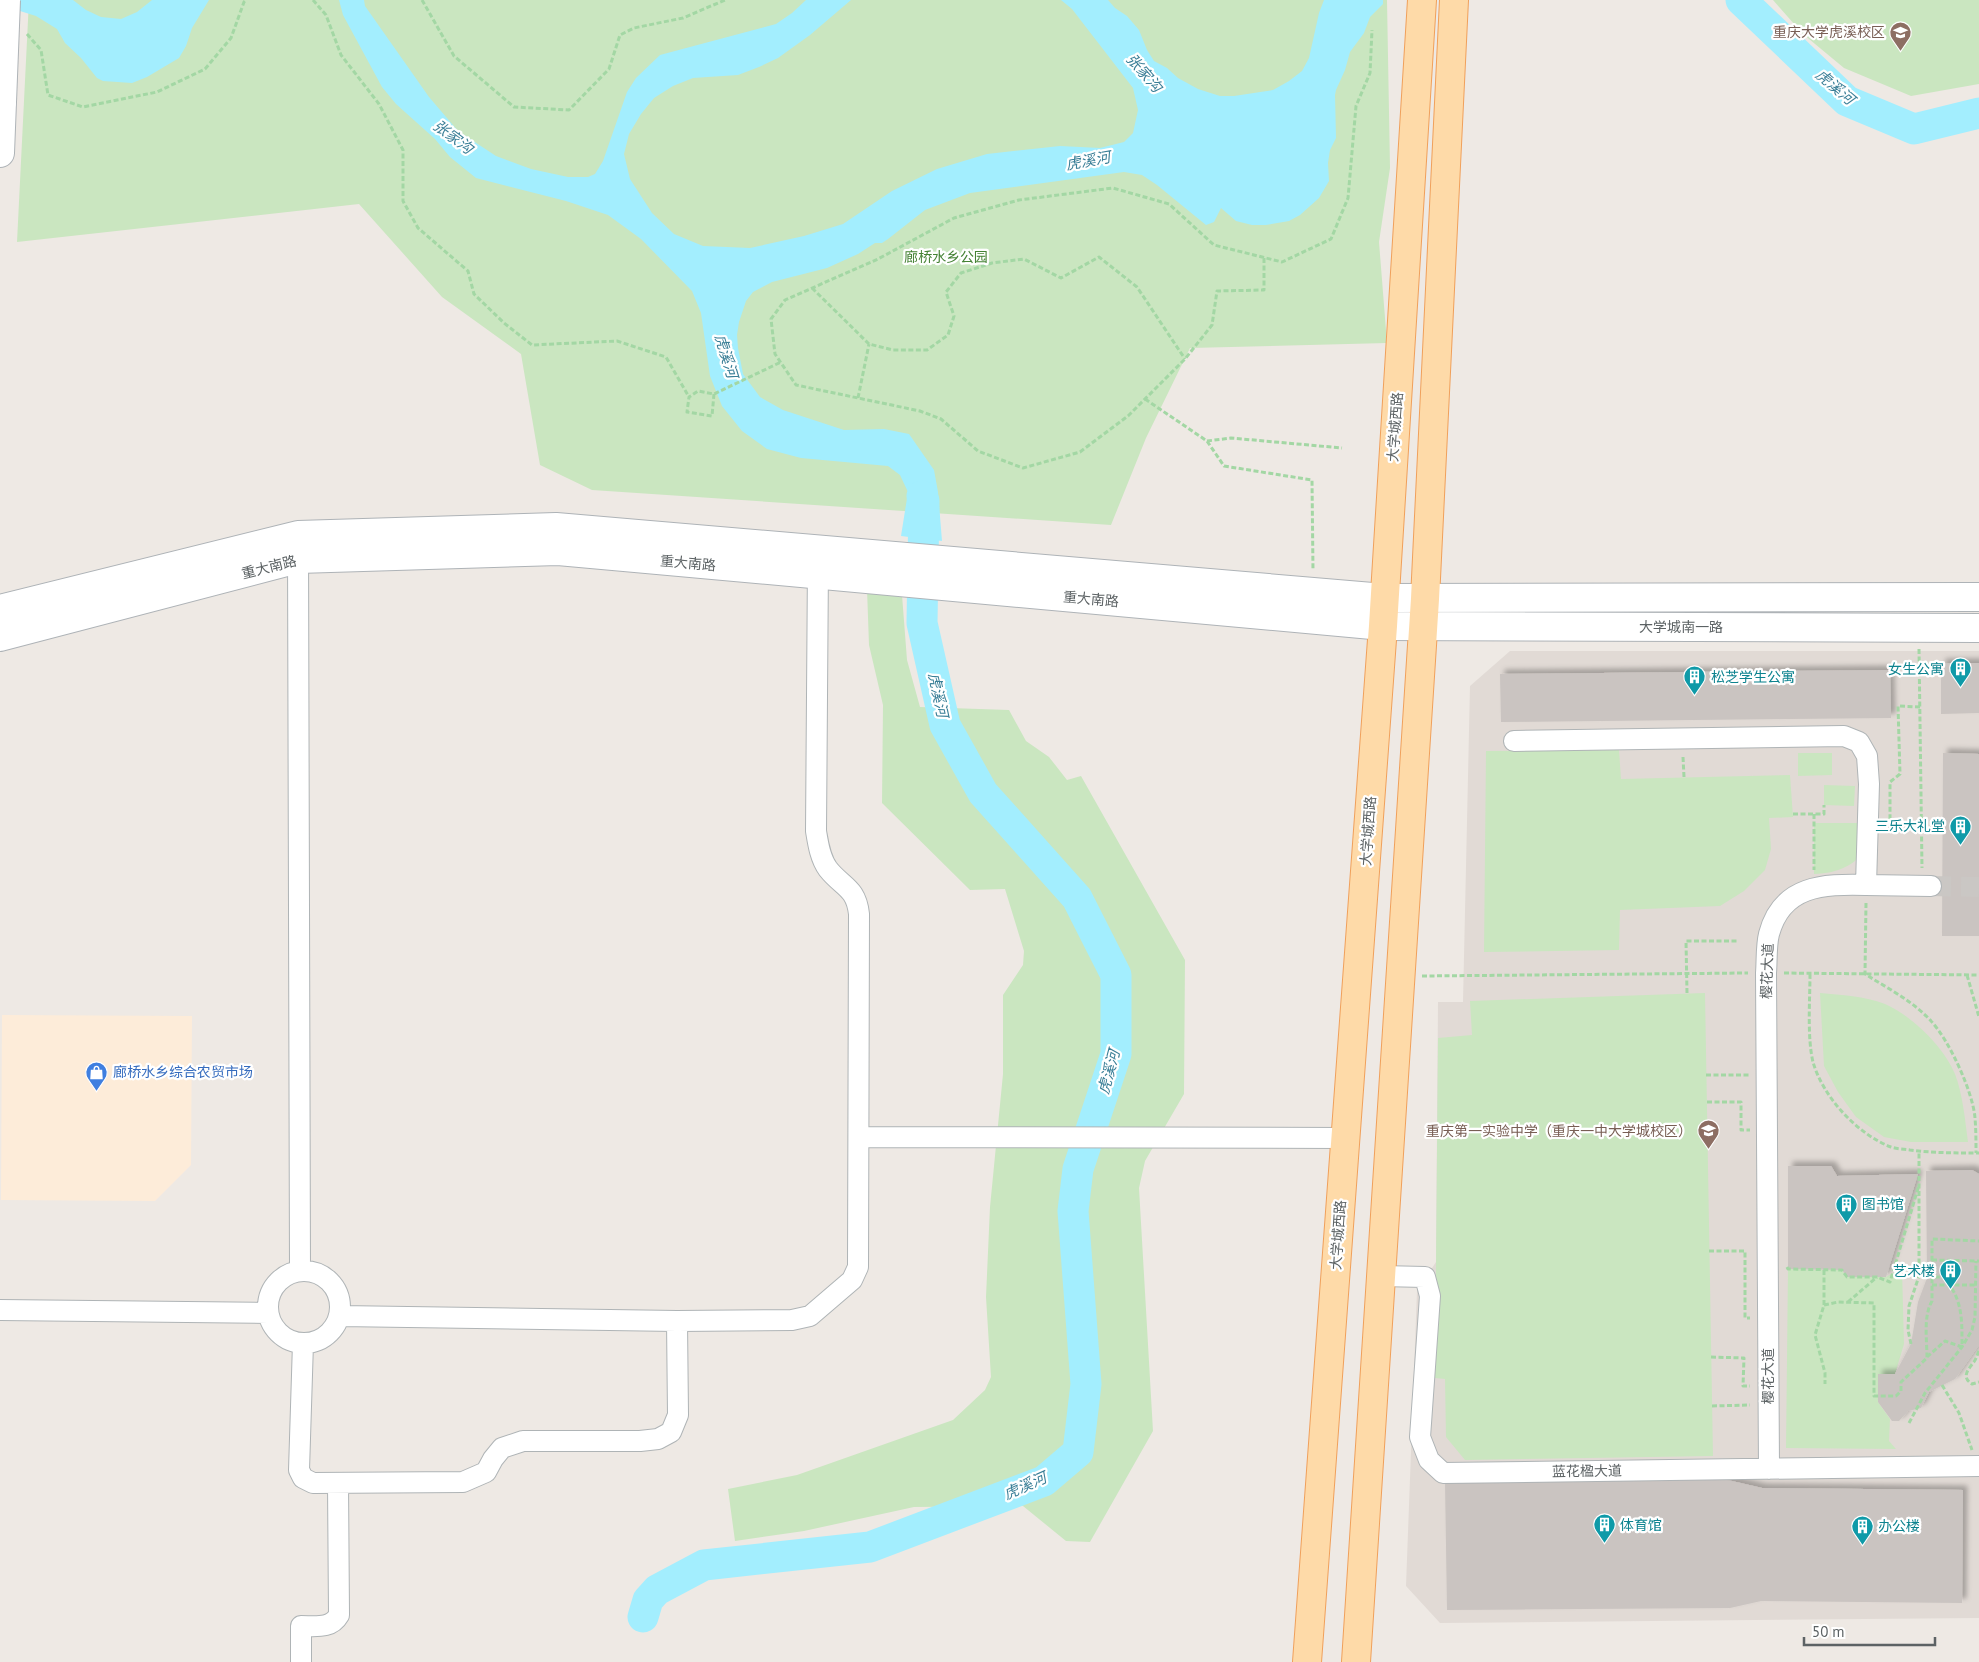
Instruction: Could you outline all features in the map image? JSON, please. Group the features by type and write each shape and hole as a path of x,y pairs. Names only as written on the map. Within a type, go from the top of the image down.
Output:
{"main road":[{"path":"0,153 6,0"},
{"name":"大学城西路","path":"1308,1662 1383,626 1422,6"},
{"path":"1356,1662 1425,599 1454,6"},
{"name":"重大南路","path":"0,637 298,547"},
{"name":"重大南路","path":"0,609 298,547 558,551 818,562 875,567 981,589 1383,626"},
{"name":"重大南路","path":"875,567 981,562 1384,598"},
{"name":"大学城南一路","path":"1384,598 1979,597"},
{"name":"大学城南一路","path":"1383,626 1979,628"}],"street":[{"path":"298,547 300,1270"},
{"path":"340,1316 676,1321 792,1320 810,1316 852,1280 858,1267 860,1138 858,907 857,901 847,887 828,869 820,854 816,831 818,562"},
{"path":"1514,741 1844,736 1859,742 1867,756 1869,784 1866,885"},
{"name":"樱花大道","path":"1768,1469 1766,973 1768,935 1778,911 1801,891 1835,884 1926,886"},
{"path":"860,1138 1345,1138"},
{"path":"300,1270 312,1271 332,1283 338,1292 341,1304 340,1316 335,1327 326,1336 315,1342 302,1343 290,1341 280,1334 272,1324 268,1313 268,1300 275,1285 289,1274 300,1270"},
{"name":"蓝花楹大道","path":"1381,1276 1425,1277 1430,1296 1420,1437 1429,1460 1443,1473 1976,1466"},
{"path":"0,1310 268,1313"},
{"path":"302,1343 299,1470 302,1478 313,1483 463,1482 486,1472 502,1448 523,1441 640,1441 658,1439 671,1432 678,1415 676,1321"},
{"path":"301,1662 301,1626 329,1626 335,1622 339,1615 338,1483"}],"path":[{"path":"22,28 41,50 48,94 83,107 157,92 205,69 232,38 246,0"},
{"path":"313,0 326,15 341,54 379,104 403,150 403,201 418,228 468,270 474,294 504,323 532,345 617,341 666,357 689,397 687,412 712,416 714,394"},
{"path":"422,0 454,56 514,107 569,110 609,69 620,35 634,28 683,18 725,0"},
{"path":"1264,258 1264,290 1217,291 1212,326 1185,359 1128,416 1080,452 1023,468 978,451 941,419 920,411 796,385 775,354 771,319 785,300 878,259 954,218 1019,200 1113,188 1169,204 1214,245 1282,262 1331,239 1348,198 1356,106 1370,73 1372,30"},
{"path":"812,288 869,344 893,350 927,350 948,335 954,316 946,292 961,273 992,263 1024,259 1061,278 1099,257 1137,288 1185,359"},
{"path":"858,398 869,344"},
{"path":"689,397 698,391 714,394 780,362"},
{"path":"1145,399 1207,441 1224,466 1312,480 1313,592"},
{"path":"1207,441 1231,438 1342,448"},
{"path":"1919,628 1922,823 1926,886"},
{"path":"1920,707 1898,706 1900,774 1890,782 1890,822 1922,823"},
{"path":"1793,814 1824,814 1824,805"},
{"path":"1814,814 1816,888"},
{"path":"1865,974 1866,885"},
{"path":"1687,993 1686,941 1737,941"},
{"path":"1401,976 1766,973 1979,975"},
{"path":"1810,974 1810,1029 1813,1061 1821,1083 1838,1108 1860,1130 1892,1147 1919,1151 1977,1153 1975,1116 1963,1076 1947,1042 1931,1020 1904,998 1865,974"},
{"path":"1967,975 1979,1017"},
{"path":"1706,1075 1767,1075"},
{"path":"1707,1102 1741,1102 1741,1130"},
{"path":"1911,1344 1908,1330 1908,1306 1920,1276 1919,1151"},
{"path":"1785,1261 1788,1269 1842,1270 1847,1277 1877,1277 1890,1282 1919,1185"},
{"path":"1927,1358 1927,1320 1932,1301 1932,1239 1979,1241"},
{"path":"1709,1251 1745,1252 1745,1318"},
{"path":"1908,1423 1925,1393 1962,1347 1972,1330 1975,1317 1978,1260 1932,1260"},
{"path":"1824,1270 1824,1305 1815,1335 1825,1373 1825,1384"},
{"path":"1848,1303 1877,1277"},
{"path":"1932,1277 1943,1277 1951,1285 1960,1303 1962,1347"},
{"path":"1932,1285 1976,1285"},
{"path":"1824,1305 1874,1303 1874,1396 1896,1396 1901,1391 1901,1382 1945,1341 1962,1347"},
{"path":"1979,1351 1974,1363 1967,1370 1966,1375 1968,1381 1972,1384 1979,1382"},
{"path":"1711,1357 1744,1358 1744,1386"},
{"path":"1942,1385 1959,1412 1972,1445 1976,1466"},
{"path":"1712,1406 1768,1405"}],"shaded area":[{"name":"重庆第一实验中学（重庆一中大学城校区）","path":"1510,651 1979,651 1979,1618 1440,1623 1406,1586 1417,1291 1436,1262 1438,1002 1463,1002 1470,686"},
{"name":"廊桥水乡综合农贸市场","path":"2,1015 192,1016 191,1165 155,1201 1,1200"}],"green space":[{"name":"廊桥水乡公园","path":"29,0 1387,0 1390,168 1379,242 1387,343 1190,348 1146,438 1111,525 592,490 540,465 521,354 442,297 359,204 17,242"},
{"name":"重庆大学虎溪校区","path":"1773,0 1979,0 1979,84 1911,96 1844,68 1803,34"},
{"path":"867,589 902,595 907,660 920,707 1009,710 1026,741 1049,757 1067,780 1081,776 1185,960 1184,1094 1145,1161 1139,1188 1153,1431 1090,1542 1066,1541 1023,1506 914,1507 804,1531 735,1541 728,1489 797,1475 953,1420 985,1390 991,1377 986,1297 990,1207 1003,1074 1003,995 1023,965 1024,951 1005,889 970,890 882,803 883,705 869,645"},
{"path":"1619,750 1621,779 1790,775 1793,817 1769,818 1771,849 1765,870 1744,891 1720,906 1620,910 1619,950 1484,952 1486,751"},
{"path":"1798,753 1832,753 1832,775 1798,776"},
{"path":"1824,785 1855,786 1854,806 1824,805"},
{"path":"1814,823 1864,823 1865,851 1854,862 1842,868 1814,874"},
{"path":"1705,993 1713,1456 1465,1460 1446,1437 1445,1379 1435,1378 1438,1038 1472,1035 1470,1001"},
{"path":"1820,993 1845,995 1885,1004 1905,1016 1926,1033 1943,1053 1955,1074 1962,1099 1968,1142 1911,1142 1884,1137 1856,1117 1838,1092 1824,1066"},
{"path":"1902,1268 1904,1344 1895,1374 1878,1375 1878,1402 1890,1419 1889,1441 1896,1449 1786,1448 1788,1269 1842,1270 1847,1277 1886,1277"}],"water":[{"path":"20,0 73,0 86,10 101,17 121,19 137,12 152,0 209,0 192,28 186,46 179,58 147,77 132,83 103,81 97,78 81,58 65,43 57,29 36,16 20,11"},
{"name":"张家沟","path":"339,0 364,0 365,6 429,97 458,131 496,156 531,169 568,177 588,177 595,174 603,161 627,92 636,78 660,55 776,24 806,0 851,0 810,35 778,58 738,75 693,78 673,86 654,98 641,114 629,134 624,154 630,179 652,213 674,234 703,246 750,248 804,236 843,224 892,191 937,169 987,154 1060,146 1100,148 1124,142 1133,133 1138,110 1133,88 1072,9 1061,0 1108,0 1115,8 1127,16 1139,30 1147,50 1154,61 1198,89 1220,96 1234,96 1273,90 1302,71 1309,58 1319,13 1324,0 1383,0 1383,4 1370,17 1364,33 1350,52 1345,70 1336,90 1336,138 1330,150 1328,163 1329,181 1319,198 1300,215 1289,221 1266,225 1252,225 1236,221 1221,208 1214,222 1206,225 1142,175 1124,172 970,193 925,210 882,243 875,243 858,254 827,268 772,282 753,292 746,301 737,335 743,374 760,397 783,410 844,430 884,429 909,434 934,470 938,492 942,541 901,536 908,492 900,475 888,466 801,458 767,449 742,431 722,406 710,376 701,313 692,291 641,239 608,215 566,201 476,178 450,157 435,139 396,104 382,87 343,15"}],"building":[{"name":"女生公寓","path":"1941,663 1979,663 1979,713 1941,714"},
{"name":"松芝学生公寓","path":"1890,670 1891,718 1501,722 1500,674"},
{"name":"三乐大礼堂","path":"1943,753 1979,754 1979,936 1942,936"},
{"name":"图书馆","path":"1788,1166 1831,1166 1837,1176 1918,1174 1886,1277 1847,1277 1842,1270 1788,1269"},
{"name":"艺术楼","path":"1972,1170 1979,1174 1979,1345 1955,1379 1929,1392 1921,1408 1908,1411 1899,1421 1892,1421 1878,1402 1878,1374 1895,1374 1911,1344 1918,1302 1927,1278 1926,1171"},
{"name":"体育馆","path":"1710,1476 1762,1488 1963,1490 1962,1603 1761,1601 1730,1608 1447,1610 1445,1482"}],"waterway":[{"name":"虎溪河","path":"1741,0 1847,101 1914,129 1979,113"},
{"name":"虎溪河","path":"643,1617 648,1600 657,1590 704,1565 870,1547 1044,1481 1078,1452 1086,1384 1073,1211 1078,1169 1116,1054 1116,975 1077,898 983,793 945,725 922,623 924,501 922,496"}],"tunnel":[{"path":"1931,886 1979,887"}],"place":[{"name":"重庆大学虎溪校区","path":"1901,51"},
{"name":"女生公寓","path":"1960,688"},
{"name":"松芝学生公寓","path":"1695,696"},
{"name":"三乐大礼堂","path":"1961,845"},
{"name":"廊桥水乡综合农贸市场","path":"97,1091"},
{"name":"重庆第一实验中学（重庆一中大学城校区）","path":"1708,1150"},
{"name":"图书馆","path":"1846,1223"},
{"name":"艺术楼","path":"1951,1290"},
{"name":"体育馆","path":"1604,1544"},
{"name":"办公楼","path":"1862,1545"}]}
